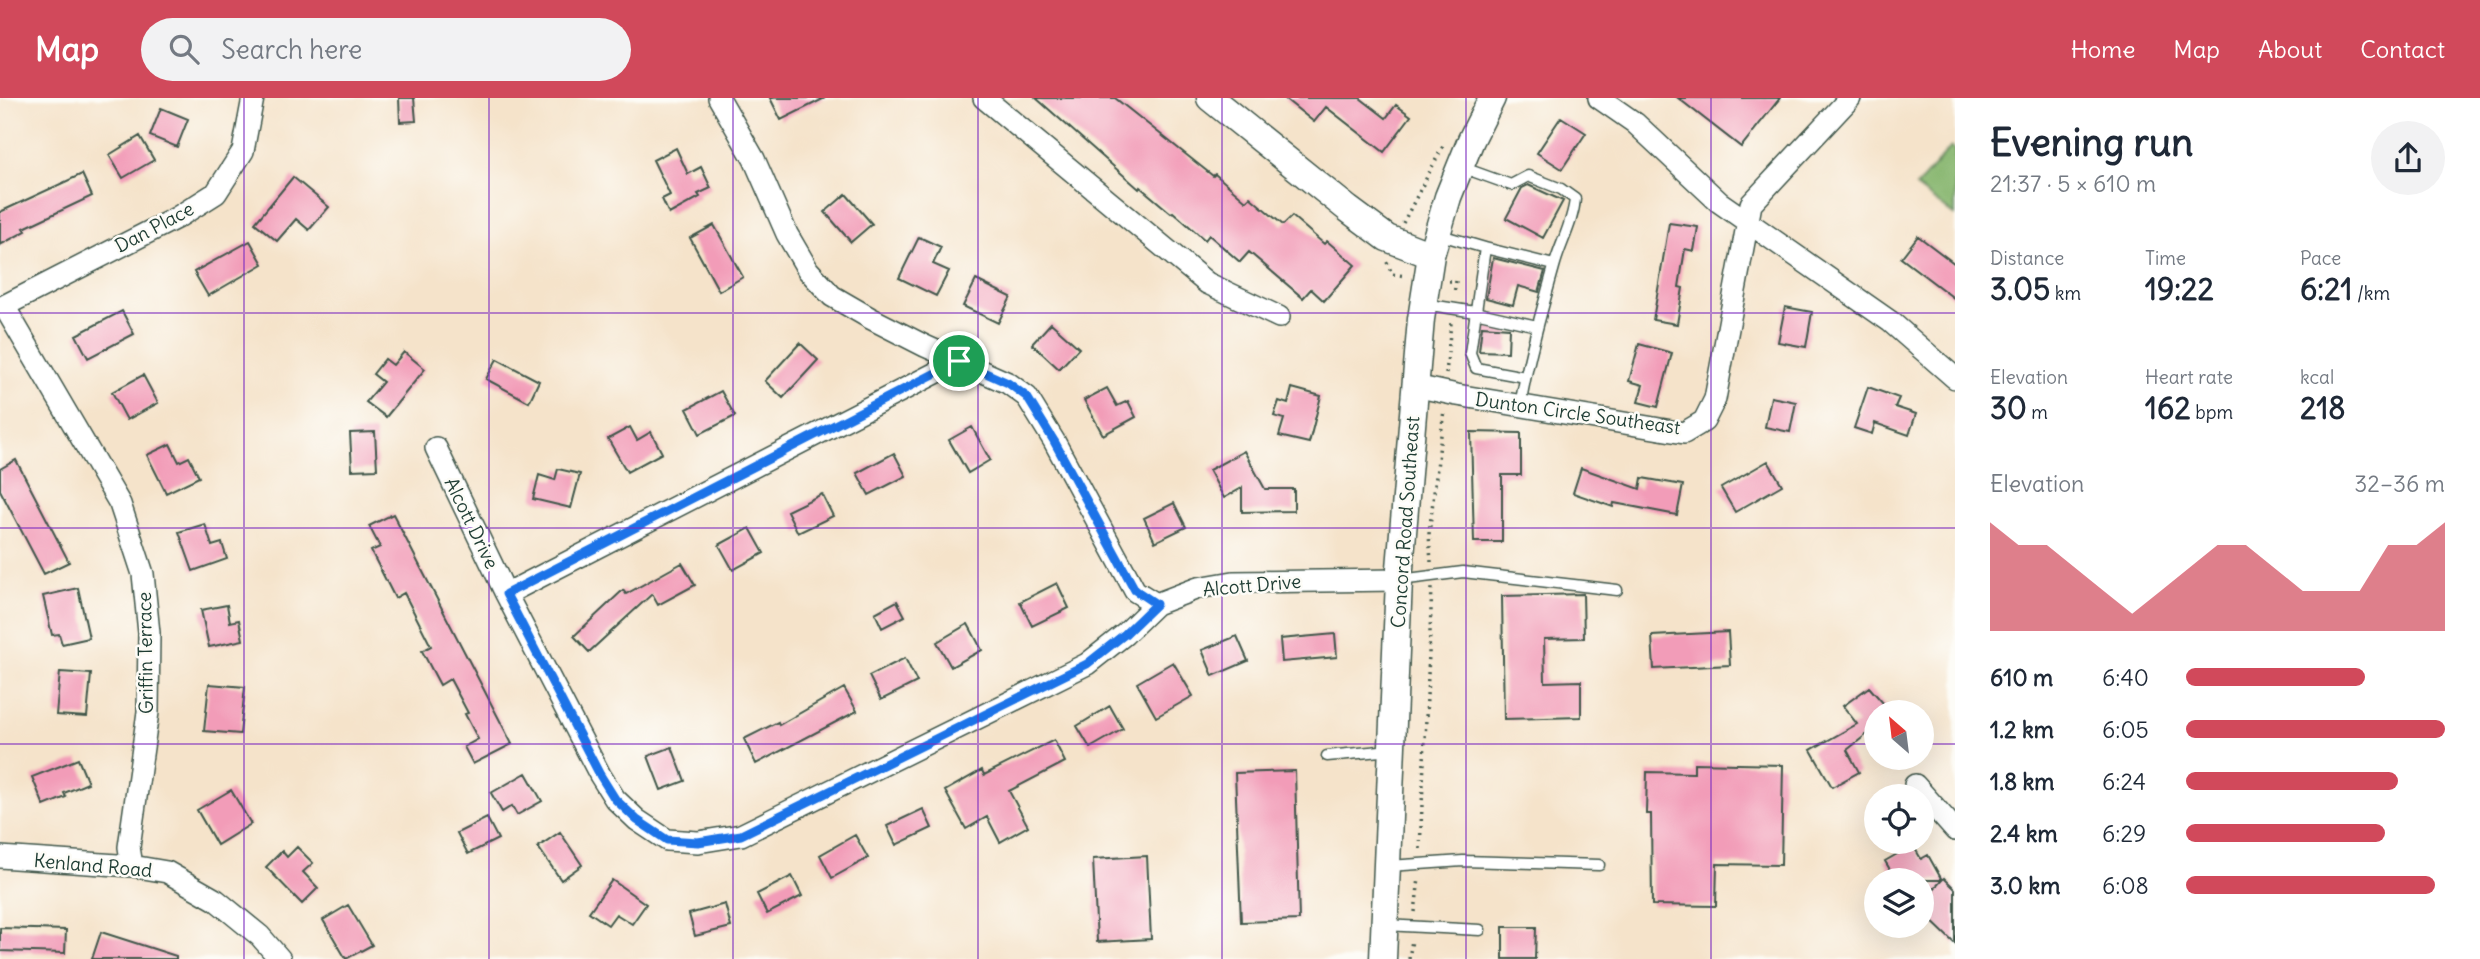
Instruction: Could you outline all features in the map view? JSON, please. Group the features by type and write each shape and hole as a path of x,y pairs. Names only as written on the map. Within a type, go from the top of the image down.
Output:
{"street":[{"name":"Dan Place","path":"2,307 178,217 216,193 243,151 253,98"},
{"path":"719,98 754,159 787,234 808,270 832,296 892,329 1008,383 1027,397 1135,590 1156,604"},
{"path":"984,98 1207,283 1279,317"},
{"path":"1210,98 1387,238 1434,245"},
{"name":"Concord Road Southeast","path":"1383,959 1399,580 1424,304 1434,245 1448,197 1492,98"},
{"path":"1599,98 1635,123 1718,202 1891,322 1955,378"},
{"name":"Dunton Circle Southeast","path":"1415,386 1684,433 1704,421 1715,399 1751,204 1850,98"},
{"name":"Griffin Terrace","path":"2,307 120,504 143,574 149,633 148,712 129,847 132,866"},
{"path":"506,594 959,361"},
{"name":"Alcott Drive","path":"436,448 558,696 615,799 637,820 667,840 698,842 741,835 1087,664 1125,634 1156,604 1198,588 1233,582 1399,580"},
{"path":"1934,806 1955,830"},
{"name":"Kenland Road","path":"0,857 132,866 166,872 216,900 260,936 280,959"}],"lane":[{"path":"1461,167 1511,185 1528,176 1561,189 1575,199 1574,214 1554,265 1537,326 1520,406"},
{"path":"1434,245 1485,248 1554,265"},
{"path":"1485,248 1470,353 1476,368 1525,377"},
{"path":"1424,304 1537,326"},
{"path":"1399,580 1463,572 1616,590"},
{"path":"1328,756 1391,750"},
{"path":"1387,866 1463,861 1599,865"},
{"path":"1384,925 1480,930"}],"green space":[{"path":"1951,147 1955,150 1955,216 1916,187"}],"building":[{"path":"399,98 414,98 416,121 400,122"},
{"path":"770,98 825,98 781,120"},
{"path":"1036,98 1115,98 1246,201 1250,197 1283,225 1292,216 1324,244 1327,241 1355,265 1324,301 1311,289 1303,298 1249,252 1240,262 1209,235 1205,240 1173,212 1140,187 1139,189"},
{"path":"1284,98 1360,98 1386,118 1396,105 1411,116 1384,152 1326,107 1314,122"},
{"path":"1678,98 1780,98 1741,147"},
{"path":"161,108 188,119 177,147 150,136"},
{"path":"1561,117 1586,133 1562,169 1537,153"},
{"path":"140,136 154,160 123,178 109,155"},
{"path":"676,148 688,174 701,167 711,188 669,214 662,199 670,195 653,160"},
{"path":"82,174 92,196 24,228 26,231 0,245 0,212"},
{"path":"293,177 329,207 309,230 296,219 277,241 255,223"},
{"path":"1528,185 1563,201 1543,238 1506,218 1522,188"},
{"path":"846,194 872,224 851,242 825,212"},
{"path":"1669,223 1698,227 1694,251 1685,249 1679,287 1683,288 1677,324 1653,320"},
{"path":"714,225 743,277 719,291 690,238"},
{"path":"1918,236 1955,264 1955,299 1901,258"},
{"path":"919,237 941,247 933,264 949,271 936,296 899,278"},
{"path":"250,241 263,264 208,296 194,272"},
{"path":"1493,258 1545,271 1539,292 1518,286 1513,305 1486,298"},
{"path":"976,280 1011,297 998,323 963,306"},
{"path":"1785,307 1812,312 1806,347 1778,342"},
{"path":"122,311 134,334 88,358 76,335"},
{"path":"1051,323 1079,348 1059,369 1032,344"},
{"path":"1482,326 1509,328 1508,352 1479,351"},
{"path":"800,343 818,360 783,398 765,381"},
{"path":"1639,344 1672,353 1658,407 1638,402 1643,385 1629,381"},
{"path":"404,352 425,369 386,417 366,402 383,382 373,374 385,359 393,365"},
{"path":"497,359 539,381 529,402 486,379"},
{"path":"143,375 158,403 127,420 112,392"},
{"path":"1868,387 1899,398 1895,407 1916,414 1909,435 1875,423 1872,434 1854,428"},
{"path":"1107,388 1117,406 1128,401 1136,417 1103,435 1084,400"},
{"path":"1292,388 1321,396 1309,443 1279,436 1284,419 1274,416 1279,401 1288,404"},
{"path":"721,391 735,416 700,434 687,409"},
{"path":"1771,397 1796,402 1790,432 1765,427"},
{"path":"630,427 637,440 651,432 662,453 627,472 608,439"},
{"path":"972,427 990,460 968,473 949,440"},
{"path":"375,432 377,469 352,470 350,433"},
{"path":"1471,432 1521,433 1521,475 1502,475 1502,542 1474,542"},
{"path":"170,444 179,462 189,457 199,477 166,493 147,455"},
{"path":"1244,451 1265,489 1294,489 1294,511 1242,512 1242,488 1224,498 1209,470"},
{"path":"894,453 906,476 869,495 857,473"},
{"path":"16,460 69,562 44,574 0,490 0,469"},
{"path":"1768,461 1782,485 1735,512 1721,488"},
{"path":"1581,468 1640,489 1642,478 1683,485 1677,515 1614,503 1613,507 1573,493"},
{"path":"558,469 580,474 571,508 533,499 539,475 555,480"},
{"path":"822,494 833,516 798,533 787,511"},
{"path":"1174,503 1186,527 1155,542 1144,518"},
{"path":"393,514 512,744 473,764 464,747 478,739 465,714 468,713 450,679 440,685 422,651 431,646 404,593 395,598 371,551 380,547 369,526"},
{"path":"205,524 212,546 222,543 227,559 193,571 179,532"},
{"path":"750,528 764,553 733,570 719,545"},
{"path":"682,563 695,585 658,605 652,594 589,652 574,636 623,590 626,594"},
{"path":"1057,583 1069,608 1032,626 1020,602"},
{"path":"78,588 89,638 62,644 59,634 52,635 43,596"},
{"path":"1583,594 1584,638 1544,639 1545,682 1581,681 1581,717 1504,719 1502,596"},
{"path":"897,601 905,616 882,628 875,613"},
{"path":"227,605 230,622 239,620 243,640 209,647 201,610"},
{"path":"968,624 982,650 951,667 937,642"},
{"path":"1728,632 1730,665 1654,669 1652,636"},
{"path":"1335,634 1337,657 1282,662 1280,639"},
{"path":"1237,636 1248,661 1213,676 1202,650"},
{"path":"905,658 917,682 881,700 869,676"},
{"path":"1173,662 1193,696 1156,717 1137,683"},
{"path":"60,672 91,674 87,717 56,715"},
{"path":"209,684 245,687 240,734 204,731"},
{"path":"1869,687 1880,700 1864,700 1864,737 1847,750 1859,772 1832,787 1811,750 1857,724 1843,706"},
{"path":"844,688 857,711 756,764 744,739 778,722 779,725"},
{"path":"1110,706 1123,729 1090,748 1077,726"},
{"path":"1054,740 1065,762 1009,791 1028,826 1000,842 987,817 966,829 945,791 982,770 984,775"},
{"path":"672,747 685,781 661,790 648,756"},
{"path":"78,759 88,783 64,793 66,797 44,806 32,777"},
{"path":"1694,763 1783,765 1781,865 1717,864 1716,906 1652,905 1651,814 1646,814 1647,772 1694,773"},
{"path":"1295,771 1299,920 1241,922 1235,773"},
{"path":"526,773 542,801 517,815 512,806 502,812 491,793"},
{"path":"231,790 251,824 217,845 197,810"},
{"path":"923,809 932,828 896,845 887,826"},
{"path":"487,818 498,839 468,854 457,833"},
{"path":"560,832 582,865 561,880 538,847"},
{"path":"855,835 868,858 832,878 820,855"},
{"path":"297,847 313,863 303,872 318,888 302,904 266,867 282,851 287,857"},
{"path":"1897,854 1918,854 1921,859 1928,855 1942,880 1934,880 1934,868 1889,868 1885,861"},
{"path":"1147,856 1151,939 1097,942 1093,859"},
{"path":"792,876 802,896 767,914 757,894"},
{"path":"1944,878 1955,889 1955,944 1934,924 1934,889"},
{"path":"612,880 646,904 632,924 616,914 608,925 589,912"},
{"path":"725,904 731,927 695,936 689,914"},
{"path":"348,905 372,945 346,959 323,920"},
{"path":"1503,927 1536,927 1535,959 1503,959"},
{"path":"0,928 66,930 65,953 0,951"},
{"path":"101,932 176,956 176,959 92,959"}],"route":[{"path":"959,361 1008,383 1027,397 1135,590 1156,604 1125,634 1087,664 866,775 741,835 698,842 667,840 637,820 615,799 506,594 959,361"}]}
